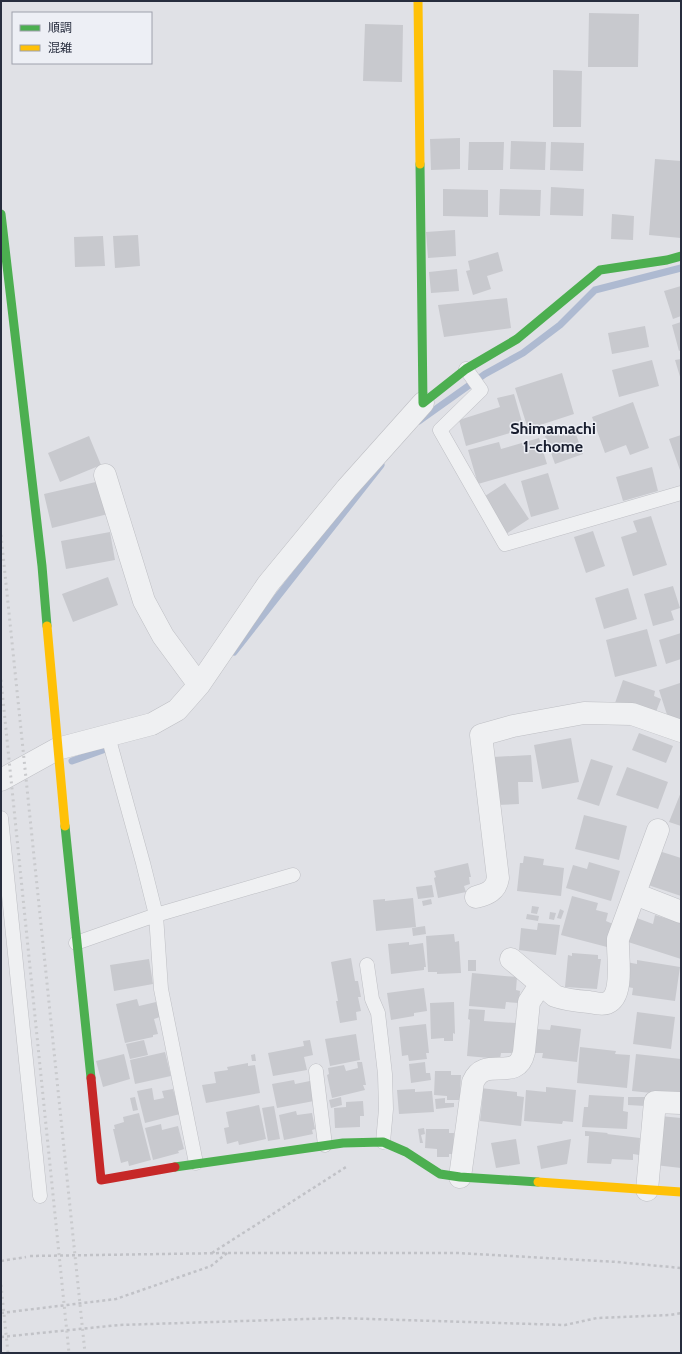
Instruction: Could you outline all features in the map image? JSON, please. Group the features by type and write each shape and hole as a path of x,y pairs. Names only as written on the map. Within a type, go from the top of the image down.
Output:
{"street":[{"path":"418,1 423,403"},
{"path":"1,214 42,566 57,748 101,1180 196,1163 326,1145 383,1142 406,1152 440,1174 460,1177 681,1192"},
{"path":"1,780 57,748 110,743 152,724 177,710 198,685 268,584 347,488 423,403 466,369 517,339 600,270 667,260 681,256"},
{"path":"105,474 144,601 163,636 198,685"},
{"path":"476,897 491,891 497,883 498,878 481,735 513,726 584,713 632,714 681,731"},
{"path":"511,959 540,985 555,996 563,999 602,1004 612,1000 615,996 619,982 617,951 618,939 658,830"},
{"path":"635,894 681,912"},
{"path":"460,1177 466,1126 475,1077 482,1070 510,1069 520,1063 524,1052 529,1002 540,985"},
{"path":"647,1190 655,1102 681,1103"}],"lane":[{"path":"466,369 482,390 440,430 505,544 681,493"},
{"path":"110,743 156,915 161,989 196,1163"},
{"path":"1,818 40,1196"},
{"path":"76,943 156,915 293,875"},
{"path":"367,965 372,999 378,1013 384,1074 386,1109 383,1142"},
{"path":"316,1071 326,1145"}],"path":[{"path":"211,1254 362,1157 368,1143"},
{"path":"1,1313 116,1299 211,1266 227,1253"},
{"path":"30,1256 227,1253 458,1253 617,1262 681,1268"},
{"path":"1,1261 26,1257"},
{"path":"1,1337 119,1325 338,1318 565,1325 597,1318 670,1315 681,1313"}],"building":[{"path":"589,13 639,14 638,67 588,67"},
{"path":"365,24 403,25 402,82 363,81"},
{"path":"553,70 582,71 581,127 553,127"},
{"path":"460,138 460,169 431,170 430,139"},
{"path":"511,141 546,142 545,170 510,169"},
{"path":"469,142 504,142 503,170 468,170"},
{"path":"551,142 584,143 583,171 550,170"},
{"path":"655,159 681,161 681,238 649,235"},
{"path":"551,187 584,189 583,216 550,215"},
{"path":"443,189 488,190 488,217 443,216"},
{"path":"500,189 541,190 540,216 499,215"},
{"path":"612,214 634,216 633,240 611,239"},
{"path":"455,230 456,256 428,258 426,232"},
{"path":"138,235 140,266 115,268 113,236"},
{"path":"103,236 105,266 75,267 74,237"},
{"path":"498,252 503,271 487,276 491,289 473,295 466,271 470,270 468,261"},
{"path":"457,269 459,291 431,293 429,272"},
{"path":"681,286 681,316 673,319 664,291"},
{"path":"507,298 511,328 444,337 438,305"},
{"path":"681,322 681,350 679,351 672,325"},
{"path":"645,326 649,347 612,354 608,333"},
{"path":"681,359 681,380 675,360"},
{"path":"652,360 659,386 619,397 612,370"},
{"path":"562,373 574,414 528,429 515,388"},
{"path":"514,394 524,429 466,446 459,420 500,407 497,398"},
{"path":"633,402 649,448 630,455 626,445 605,453 592,417"},
{"path":"573,426 583,454 555,464 545,436"},
{"path":"681,435 681,473 669,439"},
{"path":"89,436 101,465 60,482 48,453"},
{"path":"539,438 547,464 478,484 468,450 499,442 501,449"},
{"path":"652,467 658,491 623,501 616,477"},
{"path":"548,473 559,509 531,517 521,481"},
{"path":"100,481 108,514 52,528 44,494"},
{"path":"505,483 529,519 506,534 482,498"},
{"path":"651,516 667,565 633,576 621,537 637,532 633,521"},
{"path":"593,531 605,566 586,573 574,537"},
{"path":"110,532 115,560 66,569 61,541"},
{"path":"108,577 118,605 73,622 62,594"},
{"path":"673,586 680,608 671,611 674,620 653,626 644,594"},
{"path":"628,588 637,619 604,629 595,598"},
{"path":"647,629 657,666 615,677 606,640"},
{"path":"681,633 681,659 666,664 659,640"},
{"path":"623,680 655,691 654,696 661,699 654,717 615,703"},
{"path":"680,683 681,721 670,724 659,690"},
{"path":"639,733 673,746 666,763 632,750"},
{"path":"571,738 579,782 542,789 534,745"},
{"path":"531,755 533,782 518,782 519,804 496,805 493,757"},
{"path":"591,759 613,766 599,806 577,799"},
{"path":"627,767 668,782 658,809 616,795"},
{"path":"681,792 681,826 669,822"},
{"path":"584,815 627,826 619,860 575,849"},
{"path":"659,851 681,858 681,896 648,885"},
{"path":"524,856 544,859 543,865 564,868 561,896 517,891 520,863 523,863"},
{"path":"589,862 620,871 611,901 566,888 573,865 587,869"},
{"path":"468,863 471,877 469,877 470,884 464,886 466,892 438,898 434,871"},
{"path":"432,885 434,897 418,899 416,887"},
{"path":"572,896 598,903 596,910 608,913 606,921 613,924 607,947 561,935"},
{"path":"413,898 416,927 376,931 373,900 385,899 385,901"},
{"path":"431,899 432,904 423,906 422,901"},
{"path":"532,906 539,907 537,914 531,913"},
{"path":"560,909 564,911 561,919 557,918"},
{"path":"550,912 556,913 554,920 549,919"},
{"path":"527,914 539,916 538,921 526,919"},
{"path":"655,915 681,923 681,959 625,941 634,917 653,924"},
{"path":"538,923 560,925 556,955 519,950 521,928 537,930"},
{"path":"425,926 426,934 413,936 412,928"},
{"path":"454,934 455,942 459,941 461,973 437,974 437,972 428,972 426,936"},
{"path":"409,942 409,945 423,943 426,967 424,967 424,970 391,974 388,944"},
{"path":"572,953 598,955 598,959 601,959 597,989 565,987 568,955 572,956"},
{"path":"351,958 355,981 358,981 361,997 358,997 361,1011 356,1012 357,1020 340,1023 336,1001 338,1001 331,962"},
{"path":"149,959 153,984 114,991 110,965"},
{"path":"468,960 476,960 476,971 468,971"},
{"path":"637,960 680,967 675,1001 632,995 633,988 622,986 626,962 637,964"},
{"path":"472,973 517,977 516,990 520,991 519,1003 506,1002 505,1009 469,1006"},
{"path":"424,988 427,1011 414,1013 414,1016 391,1020 387,993"},
{"path":"137,999 139,1006 156,1002 160,1017 154,1019 158,1034 153,1035 153,1037 125,1043 116,1004"},
{"path":"454,1002 455,1034 453,1033 453,1041 444,1041 444,1038 431,1039 430,1003"},
{"path":"469,1009 485,1010 484,1021 516,1023 514,1053 501,1053 500,1059 467,1056 470,1020 468,1019"},
{"path":"637,1012 675,1017 671,1049 633,1044"},
{"path":"426,1024 429,1053 426,1053 427,1059 409,1061 408,1055 402,1056 399,1027"},
{"path":"551,1025 581,1029 577,1062 542,1058 543,1053 535,1053 537,1029 550,1030"},
{"path":"356,1034 360,1060 330,1066 325,1039"},
{"path":"144,1040 148,1055 130,1059 126,1044"},
{"path":"310,1040 313,1055 304,1057 307,1070 273,1076 268,1053 304,1046 303,1041"},
{"path":"580,1047 616,1051 615,1054 630,1055 627,1088 577,1083"},
{"path":"165,1052 171,1076 135,1084 130,1060"},
{"path":"124,1054 130,1079 103,1087 96,1061"},
{"path":"255,1054 256,1061 252,1061 251,1055"},
{"path":"636,1054 681,1059 681,1096 632,1091"},
{"path":"357,1062 362,1062 366,1085 363,1085 365,1090 332,1098 327,1075 329,1074 328,1068 344,1065 346,1071 358,1068"},
{"path":"425,1062 426,1073 430,1073 431,1080 411,1083 409,1064"},
{"path":"248,1063 248,1066 255,1065 260,1093 206,1103 202,1085 216,1083 214,1072 228,1070 227,1067"},
{"path":"435,1071 451,1071 451,1075 461,1075 460,1100 447,1100 447,1096 434,1095"},
{"path":"294,1080 295,1084 310,1081 314,1101 277,1108 272,1084"},
{"path":"546,1087 576,1090 573,1122 563,1121 562,1124 524,1121 526,1090 546,1092"},
{"path":"152,1088 154,1100 164,1098 162,1091 173,1089 180,1114 145,1123 137,1091"},
{"path":"480,1088 517,1092 517,1096 524,1097 521,1126 480,1121 483,1093 479,1093"},
{"path":"415,1089 415,1092 432,1091 434,1112 399,1114 397,1090"},
{"path":"589,1095 624,1097 623,1111 628,1112 627,1129 582,1127 584,1107 588,1107"},
{"path":"135,1097 138,1110 133,1111 130,1098"},
{"path":"341,1097 342,1105 331,1108 329,1100"},
{"path":"628,1097 646,1097 645,1106 628,1105"},
{"path":"445,1098 445,1103 454,1103 454,1107 436,1109 435,1099"},
{"path":"363,1101 364,1116 360,1116 360,1127 335,1128 334,1108 346,1107 346,1102"},
{"path":"259,1105 266,1139 239,1145 238,1141 227,1144 224,1128 229,1127 226,1112"},
{"path":"274,1106 280,1139 268,1141 262,1108"},
{"path":"296,1111 297,1115 312,1113 315,1129 312,1130 313,1134 284,1140 279,1115"},
{"path":"139,1113 151,1160 129,1166 128,1161 121,1163 113,1129 115,1129 114,1125 124,1122 123,1117"},
{"path":"660,1116 681,1118 681,1168 655,1165"},
{"path":"161,1124 162,1130 178,1126 184,1149 178,1151 179,1153 153,1160 145,1128"},
{"path":"424,1128 425,1134 421,1135 423,1143 420,1143 418,1129"},
{"path":"426,1129 449,1129 449,1133 454,1133 453,1154 449,1154 449,1157 437,1157 437,1149 425,1148"},
{"path":"585,1131 640,1138 639,1155 633,1154 633,1160 612,1159 611,1164 587,1163 589,1136 585,1136"},
{"path":"516,1139 520,1164 496,1168 491,1143"},
{"path":"571,1139 567,1164 541,1169 537,1146"}],"waterway":[{"path":"419,421 485,374 523,353 560,325 595,290 681,268"},
{"path":"234,652 381,465"},
{"path":"72,761 114,746"}],"railway":[{"path":"1,535 85,1353"},
{"path":"1,680 69,1353"},
{"path":"1,1285 8,1353"}],"traffic: fast":[{"path":"420,164 423,403 466,369 517,339 600,270 667,260 681,256"},
{"path":"1,214 42,566 47,626"},
{"path":"65,826 91,1078"},
{"path":"175,1167 343,1143 383,1142 406,1152 440,1174 460,1177 538,1182"}],"traffic: slow":[{"path":"418,1 420,164"},
{"path":"47,626 65,826"},
{"path":"538,1182 681,1192"}],"traffic: jam":[{"path":"91,1078 101,1180 175,1167"}],"district":[{"name":"Shimamachi 1-chome","path":"553,437"}]}
